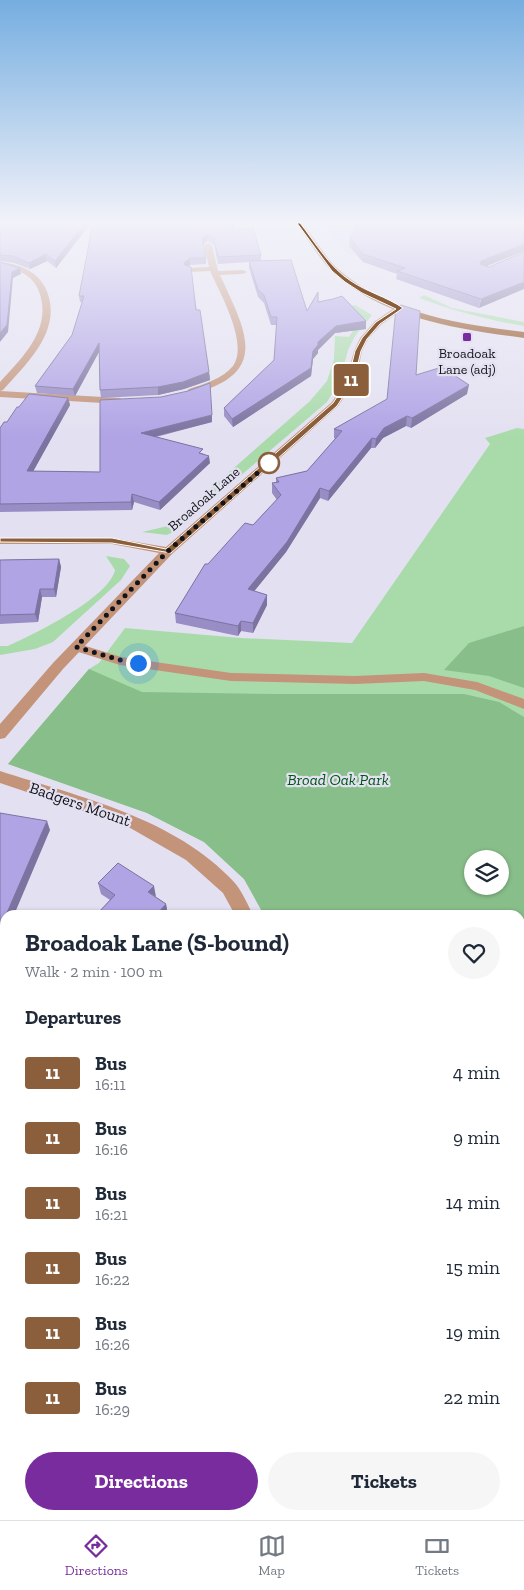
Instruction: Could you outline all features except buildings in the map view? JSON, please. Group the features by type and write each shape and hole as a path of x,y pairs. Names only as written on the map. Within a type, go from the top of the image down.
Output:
{"highway":[{"path":"368,294 400,308 464,326 524,335"}],"street":[{"path":"0,388 30,353 42,334 48,316 46,294"},
{"path":"184,394 212,385 227,376 239,364 242,351 236,319 225,294"},
{"name":"Broadoak Lane","path":"0,734 58,666 168,551 335,404 351,380 358,351 364,338 378,323 400,308"},
{"path":"0,394 130,402"},
{"path":"0,541 112,541 168,551"},
{"name":"Badgers Mount","path":"0,777 131,820 192,855 228,888 241,910"}],"lane":[{"path":"76,647 120,660 231,677 355,680 424,677 476,686 524,704"}],"green space":[{"path":"424,295 452,308 524,322 524,326 471,315 419,298"},
{"path":"355,305 372,315 355,336 348,350 340,380 327,402 177,530 167,535 142,532 168,526 310,401 327,381 334,359 335,336 349,337 360,320 352,306"},
{"name":"Broad Oak Park","path":"517,428 524,429 524,910 261,910 244,879 204,842 147,813 8,764 89,669 99,663 125,628 241,638 352,643 490,444 485,438"},
{"path":"106,556 124,559 130,566 121,580 53,642 35,649 0,655 0,646 8,646 52,624 99,592 110,581 115,570"},
{"path":"524,626 524,688 489,676 444,670 469,643"},
{"name":"Broad Oak Park","path":"89,669 142,692 464,694 499,702 524,717 524,910 261,910 244,879 204,842 147,813 8,764"}],"bus line":[{"name":"11","path":"0,541 112,541 168,551 335,404 351,380 358,351 364,338 378,323 400,308 368,294"}],"place":[{"name":"Broadoak Lane (adj)","path":"467,337"}],"route":[{"path":"138,663 120,660 76,647 168,551 269,463"}]}
